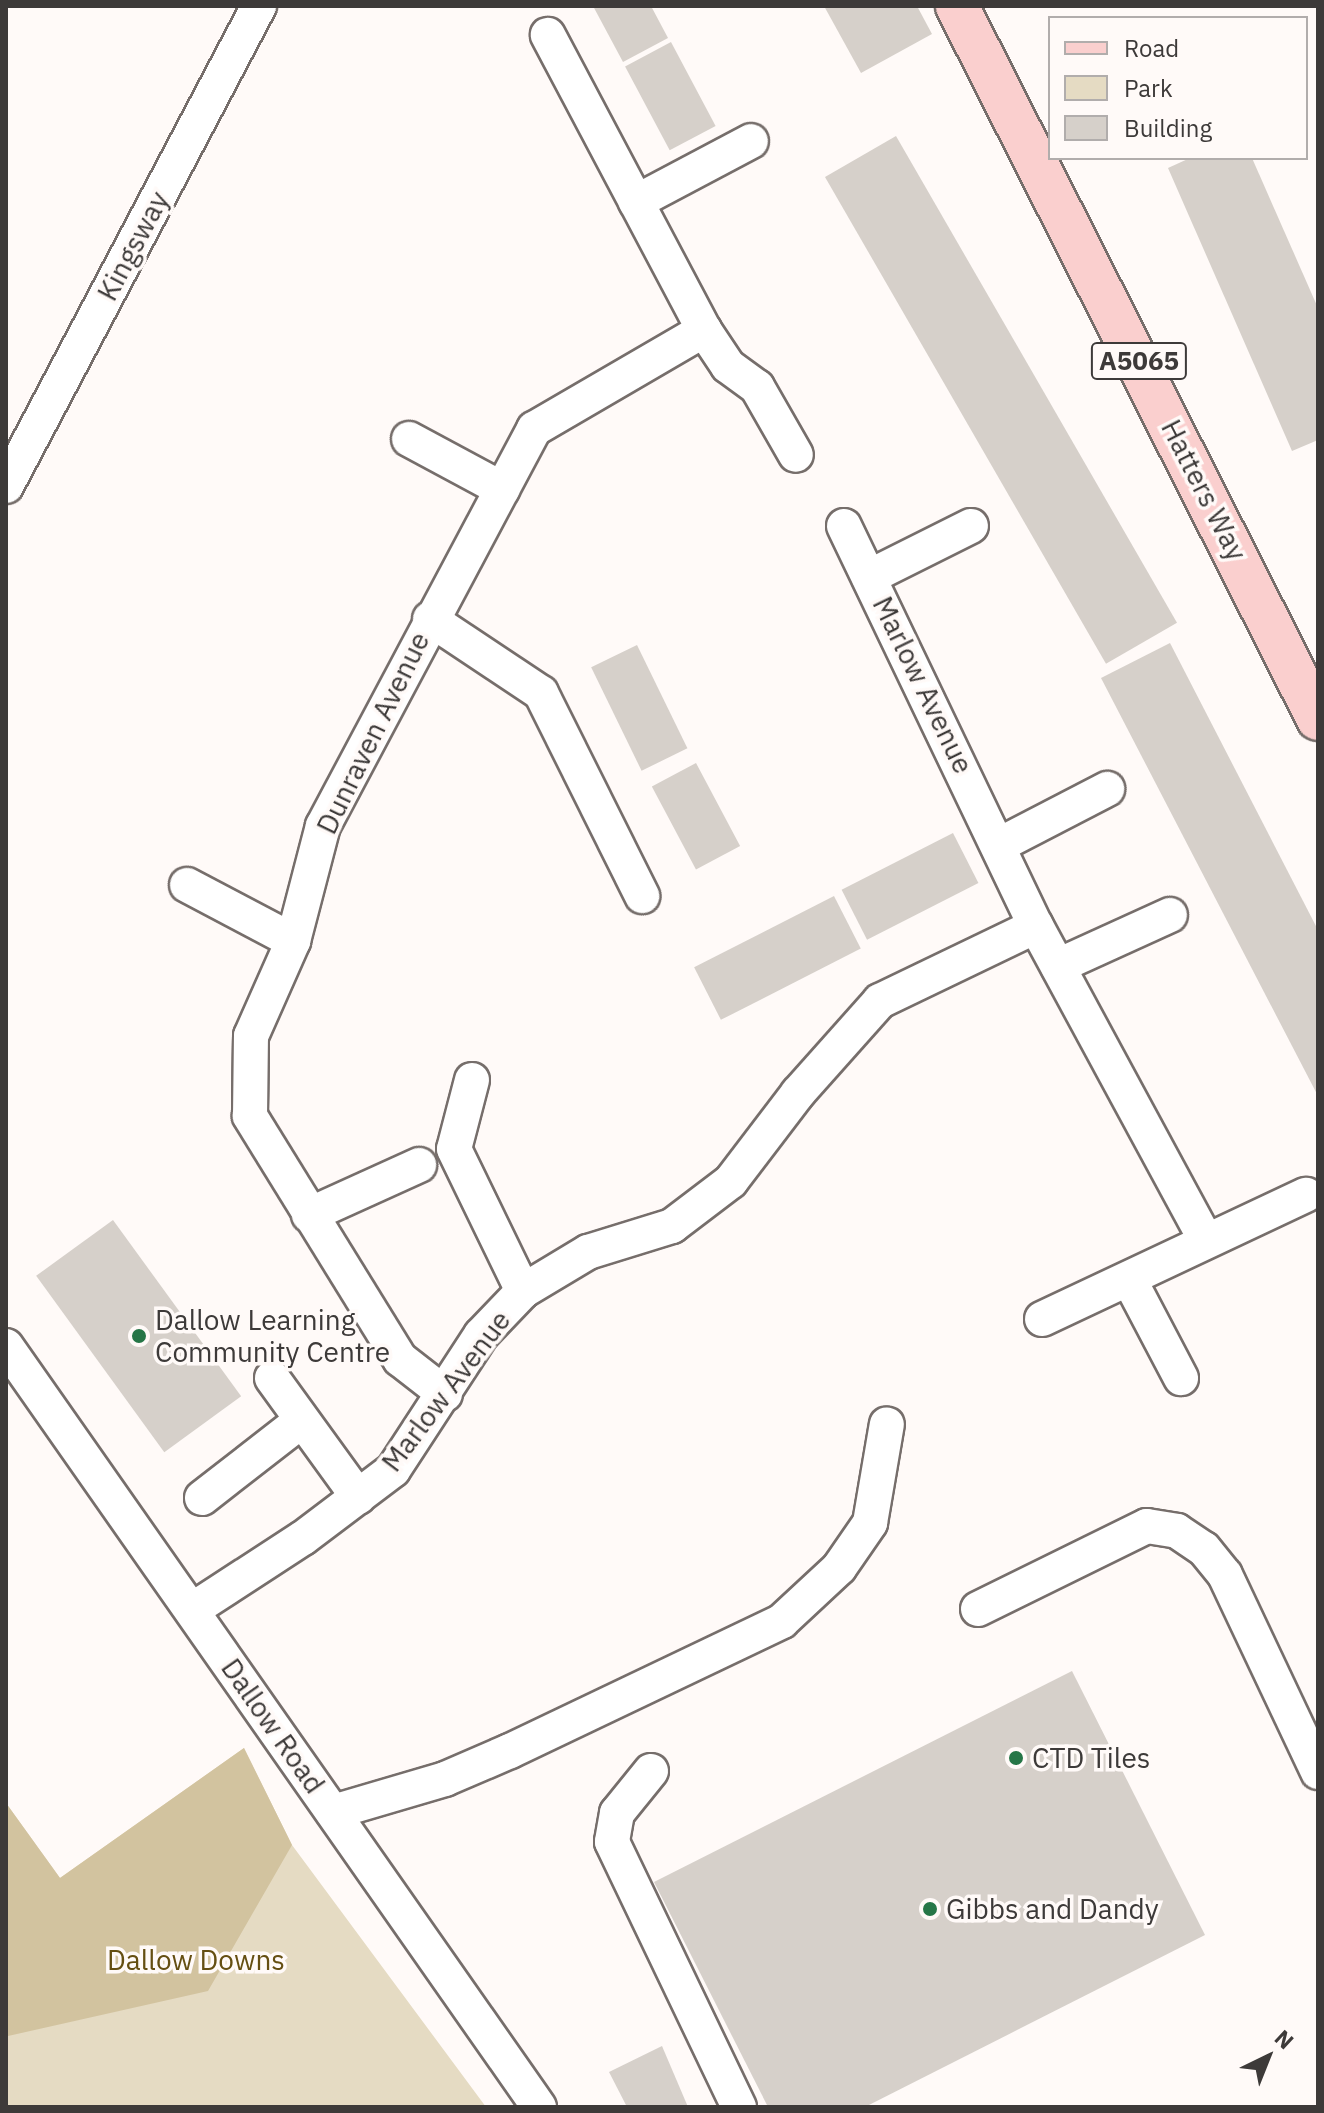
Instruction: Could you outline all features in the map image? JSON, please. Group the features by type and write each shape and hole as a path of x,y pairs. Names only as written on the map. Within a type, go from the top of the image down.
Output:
{"main road":[{"name":"Hatters Way","path":"957,6 1318,719"}],"street":[{"name":"Kingsway","path":"6,486 259,6"},
{"path":"548,35 704,330 728,366 757,387 796,455"},
{"path":"636,202 751,141"},
{"name":"Dunraven Avenue","path":"445,1394 400,1359 250,1116 251,1036 293,941 323,826 430,619 534,429 704,330"},
{"path":"409,439 502,489"},
{"name":"Marlow Avenue","path":"844,526 1036,926 1206,1240"},
{"path":"869,577 971,526"},
{"name":"Dunraven Avenue","path":"430,619 541,693 642,896"},
{"path":"999,845 1107,789"},
{"path":"187,885 293,941"},
{"path":"1058,966 1170,915"},
{"name":"Marlow Avenue","path":"192,1610 393,1470 481,1335 523,1291 588,1252 672,1226 731,1181 798,1093 880,1001 1036,926"},
{"path":"472,1080 454,1149 523,1291"},
{"path":"309,1215 419,1165"},
{"path":"1042,1319 1306,1195"},
{"path":"1129,1279 1181,1378"},
{"name":"Dallow Road","path":"6,1346 539,2107"},
{"path":"272,1378 358,1497"},
{"path":"202,1498 301,1421"},
{"path":"333,1812 445,1779 497,1757 782,1621 839,1568 870,1523 887,1424"},
{"path":"978,1609 1147,1526 1177,1531 1204,1549 1225,1575 1318,1772"},
{"path":"651,1771 617,1813 612,1842 739,2107"}],"green space":[{"name":"Dallow Downs","path":"244,1748 292,1845 486,2107 6,2107 6,1803 60,1878"},
{"path":"244,1748 292,1845 208,1991 8,2036 6,1803 60,1878"}],"building":[{"path":"593,6 651,6 668,38 623,62"},
{"path":"824,6 917,6 932,34 861,73"},
{"path":"671,42 716,126 670,150 625,66"},
{"path":"896,136 1177,623 1106,664 825,177"},
{"path":"1186,160 1253,160 1318,308 1318,440 1292,451 1168,168"},
{"path":"1170,643 1318,930 1318,1096 1101,678"},
{"path":"637,645 687,748 642,771 591,667"},
{"path":"696,763 740,846 696,869 652,786"},
{"path":"953,833 978,883 867,940 842,890"},
{"path":"834,896 861,949 721,1020 694,967"},
{"name":"Dallow Learning Community Centre","path":"113,1220 241,1396 164,1452 36,1276"},
{"name":"Gibbs and Dandy","path":"1072,1671 1205,1935 865,2107 768,2107 654,1882"},
{"path":"662,2046 688,2107 627,2107 609,2072"}],"place":[{"name":"Dallow Learning Community Centre","path":"139,1336"},
{"name":"CTD Tiles","path":"1016,1758"},
{"name":"Gibbs and Dandy","path":"930,1909"}]}
